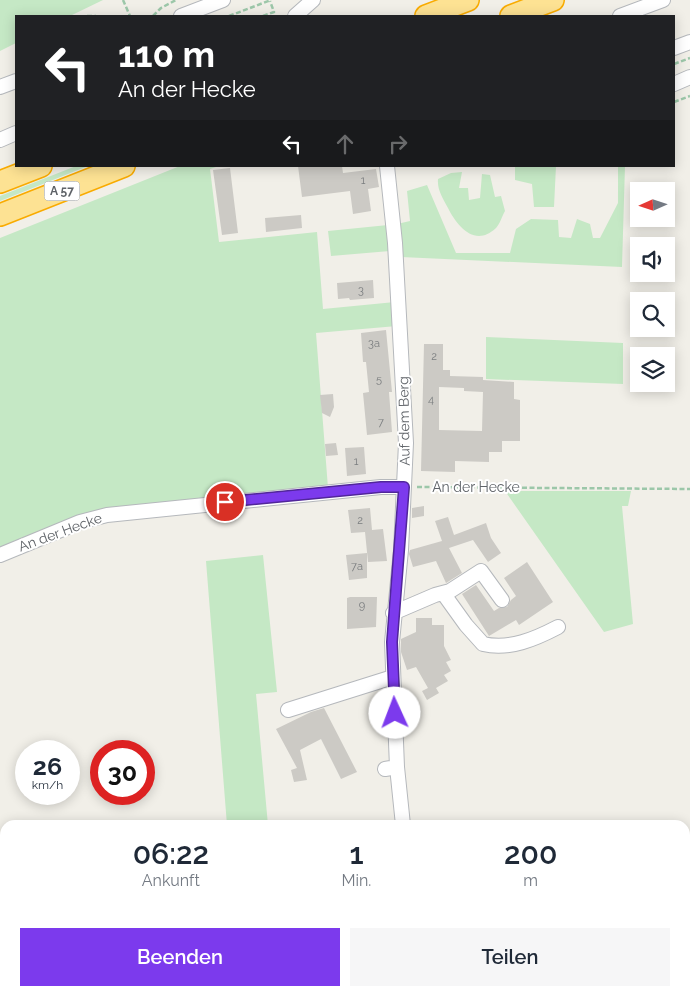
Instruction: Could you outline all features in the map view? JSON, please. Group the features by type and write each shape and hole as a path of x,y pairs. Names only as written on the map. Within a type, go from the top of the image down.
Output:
{"highway":[{"path":"429,15 468,0"},
{"path":"514,15 553,0"},
{"name":"A 57","path":"0,182 38,167"},
{"name":"A 57","path":"0,215 121,167"}],"street":[{"path":"184,15 223,0"},
{"path":"296,15 313,0"},
{"path":"623,15 663,0"},
{"path":"675,48 690,42"},
{"path":"675,84 690,77"},
{"path":"0,87 15,81"},
{"path":"0,140 15,133"},
{"name":"Auf dem Berg","path":"387,167 395,242 406,443 401,550 394,613 391,768 402,820"},
{"name":"An der Hecke","path":"0,554 80,522 107,515 381,487 404,487"},
{"path":"394,613 456,588 481,571 502,600"},
{"path":"443,593 470,631 483,644 503,647 534,640 558,627"},
{"path":"288,710 393,677"}],"path":[{"path":"123,0 130,15"},
{"path":"154,15 158,10 176,0"},
{"path":"232,15 271,0 274,12 265,15"},
{"path":"675,64 690,58"},
{"path":"675,102 690,96"},
{"name":"An der Hecke","path":"404,487 690,489"}],"green space":[{"path":"0,0 103,0 72,15 15,15 15,44 0,51"},
{"path":"73,167 85,167 0,201 0,196"},
{"path":"178,167 216,167 210,169 219,242 317,232 323,309 395,302 397,326 316,333 328,488 103,510 0,550 0,238"},
{"path":"515,167 556,167 554,207 534,207 532,184 515,180"},
{"path":"618,167 625,167 622,267 401,257 397,224 410,221 407,191 427,185 456,253 510,253 516,229 531,219 558,220 559,237 571,238 577,219 590,224 593,238 600,238 618,203"},
{"path":"462,172 459,188 468,188 469,200 480,198 482,174 490,175 495,197 501,196 505,211 496,228 488,234 474,235 462,228 456,222 438,187 438,179 451,173"},
{"path":"388,225 390,251 331,256 328,231"},
{"path":"486,337 623,343 623,384 486,379"},
{"path":"505,491 631,491 628,506 622,506 633,624 604,632"},
{"path":"263,555 277,692 256,694 268,820 227,820 206,561"}],"building":[{"path":"298,167 342,167 343,173 376,169 379,187 368,189 371,211 353,214 350,191 302,197"},
{"path":"230,168 238,233 222,235 213,170"},
{"path":"301,215 302,228 266,232 265,218"},
{"path":"373,280 374,298 338,299 337,283"},
{"path":"386,330 392,392 389,392 392,432 367,435 363,393 369,392 366,362 363,362 361,333"},
{"path":"424,344 443,344 443,370 450,370 450,376 483,377 483,380 514,382 514,399 520,400 520,441 502,441 502,452 489,452 489,462 455,461 455,472 421,471","holes":["439,387 464,388 464,391 483,392 482,431 439,430"]},
{"path":"333,394 334,407 330,417 322,413 320,395"},
{"path":"336,443 338,455 326,456 325,444"},
{"path":"364,447 366,474 347,476 345,448"},
{"path":"424,506 424,516 412,518 412,508"},
{"path":"370,508 372,530 383,529 387,561 368,562 365,532 351,533 348,510"},
{"path":"448,517 454,535 486,523 491,538 501,553 488,562 473,540 449,548 462,573 446,583 436,561 413,567 409,554 410,550 442,541 435,521"},
{"path":"367,553 367,578 349,580 346,555"},
{"path":"527,562 553,602 519,625 516,620 489,636 462,594 476,585 494,611 507,607 516,596 504,578"},
{"path":"377,597 376,627 347,629 347,598"},
{"path":"416,618 432,618 432,625 444,625 444,646 451,660 446,662 451,671 444,675 448,681 436,688 439,693 427,700 422,691 428,688 416,667 407,670 401,652 401,639 416,632"},
{"path":"324,708 357,772 341,779 321,739 300,750 307,780 294,782 291,770 297,768 276,729 311,712"}],"route":[{"path":"225,502 381,487 404,487 401,550 392,642 395,713"}]}
